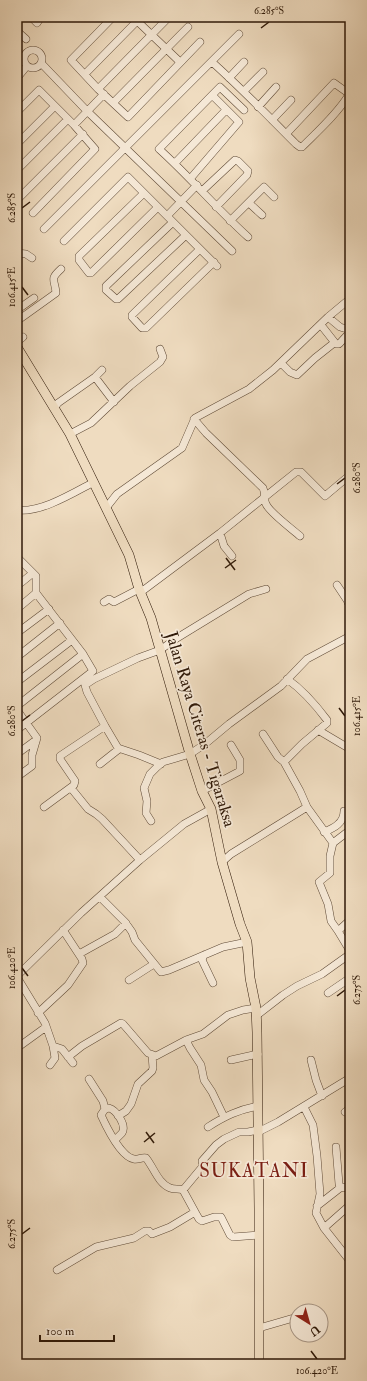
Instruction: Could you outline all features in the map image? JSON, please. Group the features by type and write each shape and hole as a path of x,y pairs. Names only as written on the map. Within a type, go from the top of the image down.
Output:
{"main road":[{"name":"Jalan Raya Citeras - Tigaraksa","path":"17,347 70,434 129,555 151,618 190,754 202,791 211,809 222,862 240,924 247,942 250,978 256,1012 258,1054 258,1364"}],"street":[{"path":"31,17 37,23 41,17"},
{"path":"113,17 70,60 128,117 200,42"},
{"path":"74,124 88,111 101,92 151,35 169,17"},
{"path":"85,74 137,18 151,35 180,62"},
{"path":"113,103 188,27"},
{"path":"17,31 26,39"},
{"path":"44,229 126,149 239,34"},
{"path":"33,49 40,52 42,59 41,63 36,68 27,66 23,59 24,55 29,50 33,49"},
{"path":"212,62 244,91 258,107 299,147 302,147 341,105 348,94 333,83 286,134"},
{"path":"230,78 244,62"},
{"path":"41,63 126,149 232,251"},
{"path":"17,78 27,66"},
{"path":"244,91 263,72"},
{"path":"244,110 220,87 158,149 175,163 216,207 248,237"},
{"path":"258,107 276,87"},
{"path":"17,112 39,90 74,124 95,149 33,213"},
{"path":"190,178 239,122 212,95"},
{"path":"272,120 291,100"},
{"path":"17,138 20,141 55,106"},
{"path":"175,163 226,110"},
{"path":"17,170 68,119"},
{"path":"18,199 82,134"},
{"path":"202,191 235,160 248,171 247,175 216,207"},
{"path":"64,241 128,177 216,264 146,328 142,328 132,317 133,314 200,249"},
{"path":"167,216 197,185"},
{"path":"230,221 264,187 274,197"},
{"path":"144,194 79,256 79,260 89,273 91,273 158,207"},
{"path":"249,203 262,215"},
{"path":"173,222 106,286 106,290 118,299 186,235"},
{"path":"17,253 26,254 32,258"},
{"path":"17,321 56,293 53,280 54,276 61,269"},
{"path":"17,310 34,298"},
{"path":"106,508 117,494 182,448 194,419 249,389 281,363 328,317 346,302 350,302"},
{"path":"281,363 290,372 297,375 315,358 334,344 339,344 350,331 340,327 328,317"},
{"path":"321,325 334,344"},
{"path":"70,434 91,423 130,386 160,362 163,357 160,349"},
{"path":"54,408 58,403 95,377 102,370"},
{"path":"95,377 114,402"},
{"path":"194,419 206,434 263,488 268,508 300,536"},
{"path":"104,602 109,599 114,602 140,590 220,533 296,472 301,472 325,496 350,475"},
{"path":"18,512 53,502 94,482"},
{"path":"220,533 224,546 232,556"},
{"path":"17,730 93,671 83,654 36,593 36,576 18,559"},
{"path":"17,586 33,573"},
{"path":"338,585 350,607"},
{"path":"161,764 139,754 119,749 105,726 87,692 85,685 94,679 138,658 160,650 249,594 266,589"},
{"path":"17,608 36,593"},
{"path":"17,633 49,609"},
{"path":"17,657 60,623"},
{"path":"151,821 146,813 147,801 144,788 150,774 161,764 190,754 205,744 229,724 253,708 281,686 307,659 350,636"},
{"path":"17,682 72,640"},
{"path":"17,706 83,654"},
{"path":"284,762 302,744 327,723 327,720 311,700 298,687 287,679"},
{"path":"17,710 34,733 36,740 32,755 32,766 17,777"},
{"path":"44,807 74,785 75,781 60,759 60,756 105,726"},
{"path":"318,730 350,749"},
{"path":"263,734 278,757 284,762 307,807 333,844"},
{"path":"17,754 36,740"},
{"path":"202,791 240,771 240,760 231,745"},
{"path":"100,764 119,749"},
{"path":"71,788 88,809 96,814 140,860"},
{"path":"222,862 231,854 307,807"},
{"path":"50,1065 55,1058 53,1046 46,1027 17,977 18,975 63,930 140,860 184,824 211,809"},
{"path":"324,832 335,828 340,823 344,816 344,811"},
{"path":"152,1056 160,1054 186,1040 203,1034 228,1015 243,1010 256,1012 297,986 322,974 350,955 332,921 328,904 319,882 330,873 330,856 333,844 350,830"},
{"path":"100,897 117,912 126,923 135,940 161,972 223,947 247,942"},
{"path":"338,931 350,920"},
{"path":"79,954 115,934 126,923"},
{"path":"38,1013 68,985 81,967 83,961 63,930"},
{"path":"204,955 202,960 213,983"},
{"path":"129,980 154,964"},
{"path":"328,993 350,978"},
{"path":"68,1057 82,1046 121,1023 152,1056 152,1071 138,1084 131,1104 118,1116"},
{"path":"17,1048 46,1027"},
{"path":"186,1040 201,1064 204,1080 212,1092 224,1117"},
{"path":"53,1046 62,1048 73,1063"},
{"path":"231,1060 258,1054"},
{"path":"311,1060 322,1096"},
{"path":"89,1079 103,1101 105,1109 101,1115 114,1140 128,1157 133,1159 146,1158 160,1180 167,1187 183,1190"},
{"path":"183,1190 203,1166 202,1161 216,1145 235,1133 258,1131 269,1127 349,1082"},
{"path":"208,1127 241,1109 258,1106"},
{"path":"304,1107 312,1120 315,1138 320,1194 316,1213 324,1228 350,1261"},
{"path":"105,1109 112,1109 123,1125 123,1130 114,1140"},
{"path":"336,1147 338,1184 340,1188"},
{"path":"317,1206 340,1188 345,1187 350,1190"},
{"path":"183,1190 199,1219 202,1221 214,1217 221,1217 230,1235 233,1237 258,1235"},
{"path":"324,1228 350,1206"},
{"path":"57,1270 96,1248 134,1238 145,1231 149,1231 152,1234 163,1231 195,1212"},
{"path":"259,1328 289,1320"}],"district":[{"name":"SUKATANI","path":"254,1170"}]}
